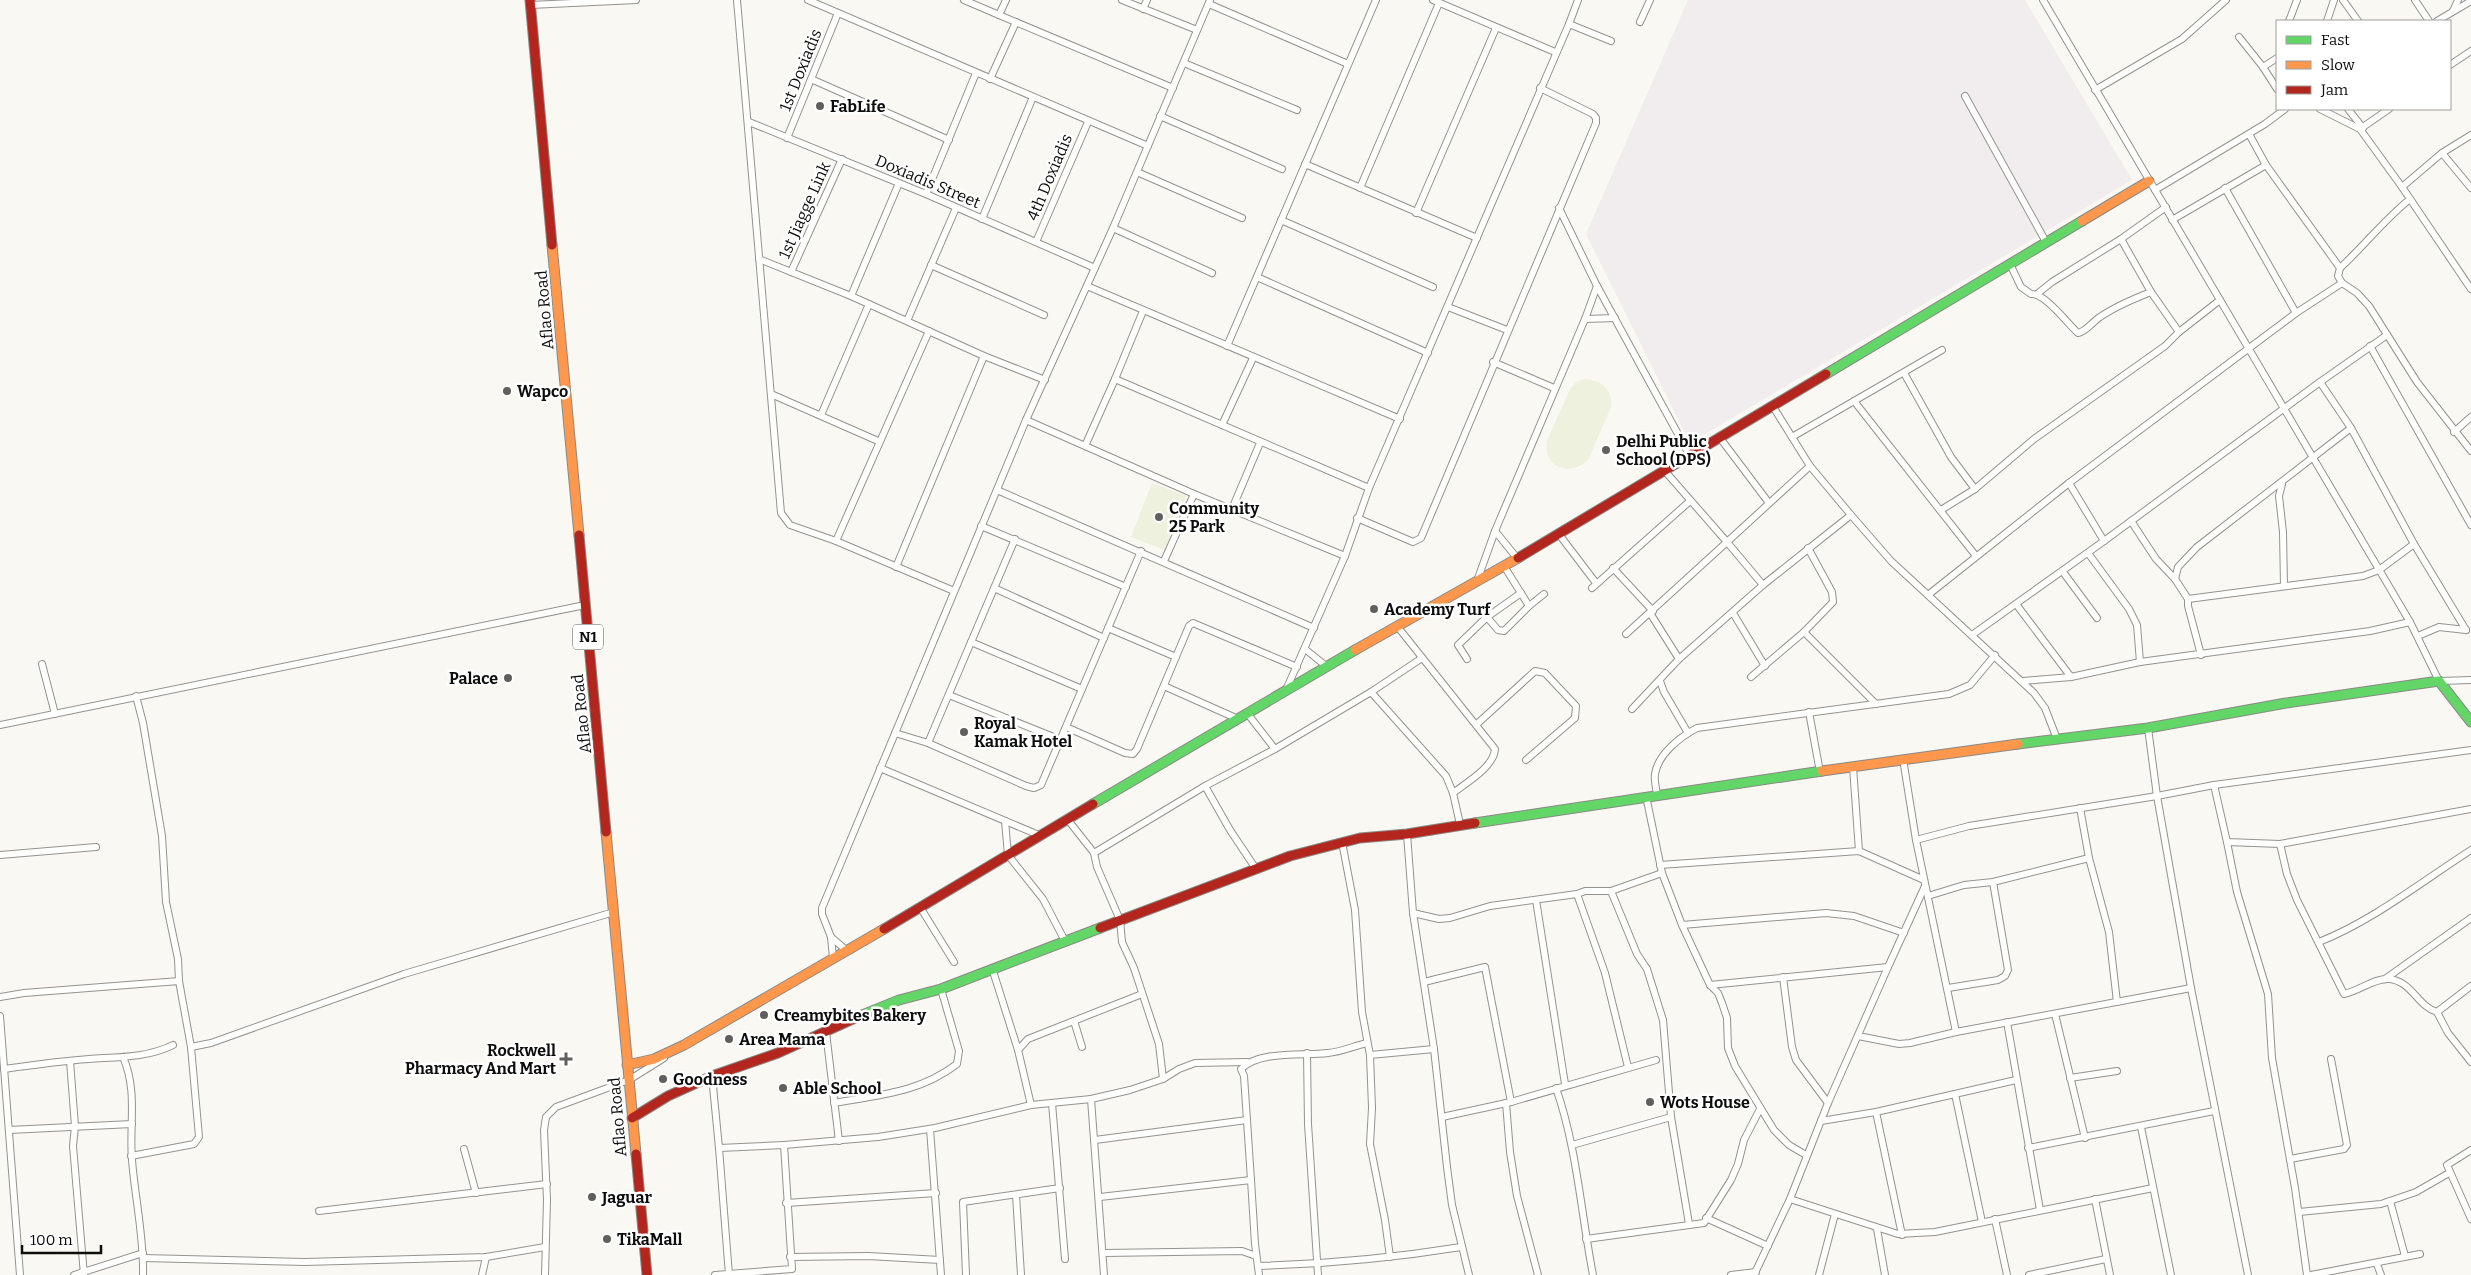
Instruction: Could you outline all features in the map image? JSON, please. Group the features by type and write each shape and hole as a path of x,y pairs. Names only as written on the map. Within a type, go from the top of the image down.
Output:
{"main road":[{"name":"Aflao Road","path":"530,2 647,1275"},
{"path":"628,1073 640,1069 695,1038 1041,836 1326,666 1504,566 2149,180"},
{"path":"632,1118 668,1096 712,1076 778,1053 890,1004 941,989 1290,856 1360,838 1407,834 1460,824 1657,794 1903,759 2148,728 2286,703 2439,681 2471,722"}],"street":[{"path":"530,2 636,0"},
{"path":"737,0 782,517 790,526 836,541 954,592"},
{"path":"808,0 1088,122 1148,146"},
{"path":"964,0 1172,88"},
{"path":"1000,15 1006,0"},
{"path":"1122,0 1197,30"},
{"path":"1142,9 1147,0"},
{"path":"1227,346 1376,0"},
{"path":"1286,690 1345,556 1356,518 1578,0"},
{"path":"1640,22 1650,0"},
{"path":"2043,0 2249,349 2282,409 2410,622 2439,681 2471,680"},
{"path":"2095,90 2182,39 2226,0"},
{"path":"2289,20 2297,0"},
{"path":"2327,20 2334,0"},
{"path":"2343,0 2357,20"},
{"path":"2415,0 2428,20"},
{"path":"2453,11 2458,0"},
{"path":"1360,188 1436,1 1555,52"},
{"path":"2439,20 2471,1"},
{"path":"833,958 831,937 822,914 822,908 1026,420 1046,380 1113,228 1210,2 1348,64"},
{"name":"1st Doxiadis","path":"787,138 838,13"},
{"path":"990,78 1016,22"},
{"path":"1569,24 1611,41"},
{"path":"1416,213 1496,28"},
{"path":"2239,37 2263,67 2276,87"},
{"path":"2451,65 2471,51"},
{"path":"2263,67 2276,59"},
{"path":"1184,63 1297,110"},
{"path":"926,194 976,73"},
{"path":"811,79 949,140"},
{"path":"1356,518 1413,542 1421,538 1493,362 1596,123 1596,118 1593,114 1540,88"},
{"path":"1965,96 2046,242"},
{"path":"982,219 1033,97"},
{"path":"2155,190 2249,134 2284,110"},
{"path":"2322,110 2362,128"},
{"path":"2349,110 2471,289"},
{"path":"2362,128 2388,110"},
{"path":"1160,116 1282,169"},
{"name":"Doxiadis Street","path":"749,122 926,194 1095,268"},
{"name":"4th Doxiadis","path":"1036,242 1088,122"},
{"path":"2249,134 2266,165 2340,268"},
{"path":"2402,187 2442,153 2471,135"},
{"path":"2442,153 2471,188"},
{"name":"1st Jiagge Link","path":"791,272 842,159"},
{"path":"1305,164 1477,238"},
{"path":"2172,220 2266,165"},
{"path":"1137,172 1242,218"},
{"path":"851,296 899,183"},
{"path":"2225,188 2296,313"},
{"path":"2410,199 2388,218 2368,242 2340,268 2338,276 2342,283 2364,299 2417,382 2454,432 2471,451"},
{"path":"2037,294 2052,282 2121,239 2166,207"},
{"path":"907,321 956,208"},
{"path":"1559,208 1597,286 1690,456"},
{"path":"1281,220 1433,286"},
{"path":"1113,228 1212,273"},
{"path":"2121,239 2151,292 2179,332"},
{"path":"759,259 851,296 984,356 1046,380"},
{"path":"2010,264 2021,287 2031,294 2037,294 2045,299 2078,333 2083,332 2098,318 2122,304 2151,292"},
{"path":"931,266 1044,315"},
{"path":"1257,277 1428,353"},
{"path":"1928,595 2069,483 2296,313 2342,283"},
{"path":"1087,286 1400,419"},
{"path":"1477,581 1495,531 1554,388 1585,319 1597,286"},
{"path":"1941,510 1975,489 2034,439 2165,346 2179,332 2220,300"},
{"path":"821,415 869,304"},
{"path":"1448,306 1507,330"},
{"path":"1085,446 1143,311"},
{"path":"1585,319 1615,318"},
{"path":"836,541 878,441 929,331"},
{"path":"1972,635 2062,572 2282,409 2387,335"},
{"path":"2370,346 2471,525"},
{"path":"1792,437 1942,350"},
{"path":"896,567 984,356"},
{"path":"1222,425 1253,358"},
{"path":"1493,362 1554,388"},
{"path":"1904,373 1951,457 1975,489"},
{"path":"1115,379 1260,443 1369,488"},
{"path":"2320,382 2351,428 2414,544 2466,630 2439,627 2418,636"},
{"path":"771,394 878,441"},
{"path":"1854,401 1976,556"},
{"path":"1772,405 1810,466 1891,561 2023,680 2045,708 2057,739"},
{"path":"2454,432 2471,418"},
{"path":"1026,420 1194,494 1345,556"},
{"path":"2175,579 2178,567 2197,547 2282,484 2351,428"},
{"path":"1720,438 1769,503"},
{"path":"1232,509 1260,443"},
{"path":"1626,634 1810,466"},
{"path":"1664,470 1764,585"},
{"path":"2069,483 2104,541"},
{"path":"2282,484 2279,496 2283,532 2284,586"},
{"path":"997,490 1164,561 1314,628"},
{"path":"1164,561 1194,494"},
{"path":"1558,533 1594,585 1690,501"},
{"path":"1632,709 1680,659 1764,585 1851,515"},
{"path":"2131,521 2156,559 2175,579 2188,599 2188,606 2201,655"},
{"path":"982,526 1126,587"},
{"path":"1495,531 1517,558"},
{"path":"928,743 1015,539"},
{"path":"2188,599 2364,576 2379,570 2414,544"},
{"path":"1751,677 1804,632 1832,602 1833,597 1808,548"},
{"path":"895,733 928,743 1034,788 1041,785 1141,551"},
{"path":"2088,553 2137,625 2140,662"},
{"path":"1504,566 1529,606"},
{"path":"1614,568 1651,612 1680,659"},
{"path":"2062,572 2097,618"},
{"path":"994,588 1104,638"},
{"path":"1467,659 1458,645 1487,617 1521,593"},
{"path":"1487,617 1498,630 1504,632 1529,606 1544,594"},
{"path":"2016,604 2071,677"},
{"path":"0,725 585,605"},
{"path":"1733,613 1766,666"},
{"path":"2023,680 2071,677 2140,662 2370,631 2410,622"},
{"path":"1066,727 1125,753 1133,754 1137,749 1190,626 1197,624 1297,667"},
{"path":"1397,626 1477,724 1495,749 1495,753 1483,769 1453,793"},
{"path":"1108,628 1176,657"},
{"path":"1804,632 1876,704"},
{"path":"971,642 1082,689"},
{"path":"1305,649 1326,666"},
{"path":"1657,794 1654,776 1664,754 1688,733 1697,728 1949,694 1970,685 1995,655"},
{"path":"1094,853 1205,786 1275,749 1371,692 1422,658"},
{"path":"42,664 55,714"},
{"path":"1477,724 1535,671 1545,673 1576,706 1577,712 1575,718 1526,760"},
{"path":"1660,681 1669,701 1688,733"},
{"path":"1164,686 1238,719"},
{"path":"1371,692 1442,771 1453,793 1460,824"},
{"path":"949,695 1061,740"},
{"path":"132,1156 183,1146 197,1141 197,1108 191,1047 179,981 178,960 166,902 162,836 143,723 136,696"},
{"path":"1809,712 1820,772"},
{"path":"1247,713 1275,749"},
{"path":"2148,728 2157,796 2191,988 2248,1275"},
{"path":"1916,840 1969,826 2214,785 2471,750"},
{"path":"1903,759 1916,840 1956,1032"},
{"path":"1853,767 1859,851"},
{"path":"880,768 1041,836"},
{"path":"2214,785 2236,892 2268,994 2272,1058 2299,1212 2307,1275"},
{"path":"1205,786 1230,830 1256,869"},
{"path":"1646,796 1662,873 1682,925 1710,985 1718,993 1727,1018 1728,1048 1732,1057 1760,1109 1780,1136 1806,1155"},
{"path":"2080,808 2089,858 2109,932 2116,1002"},
{"path":"2226,842 2280,844 2471,809"},
{"path":"1068,820 1094,853 1097,866 1120,920 1122,942 1142,994 1158,1044 1163,1078"},
{"path":"1005,821 1008,855 1043,899 1065,941"},
{"path":"1407,834 1413,913 1434,1049 1452,1205 1469,1275"},
{"path":"1342,842 1355,910 1362,1012 1370,1054 1372,1108 1370,1144 1385,1220 1390,1257"},
{"path":"2280,844 2294,891 2344,994 2390,979 2405,984 2426,1007 2437,1012 2448,1033 2471,1062"},
{"path":"0,855 96,847"},
{"path":"2319,942 2347,931 2382,910 2471,850"},
{"path":"1660,865 1859,851 1925,883"},
{"path":"1928,896 1964,885 1993,882 2089,858"},
{"path":"1413,913 1445,918 1490,906 1577,894 1585,891 1611,891 1662,873"},
{"path":"1948,988 1998,980 2005,976 2008,970 1993,882"},
{"path":"1730,1275 1755,1273 1790,1199 1828,1103 1925,883"},
{"path":"1611,891 1637,954 1647,969 1663,1020 1671,1117 1689,1224"},
{"path":"1577,894 1605,973 1628,1067"},
{"path":"1536,900 1565,1084"},
{"path":"920,907 954,962"},
{"path":"191,1047 210,1043 404,974 614,912"},
{"path":"1682,925 1826,913 1854,916 1904,933"},
{"path":"2384,980 2471,918"},
{"path":"831,937 846,950"},
{"path":"1424,982 1484,967 1508,1102 1510,1152 1517,1196 1538,1275"},
{"path":"1710,985 1888,967"},
{"path":"992,968 1018,1050 1031,1105"},
{"path":"1783,977 1792,1047 1796,1060 1828,1103"},
{"path":"0,997 24,993 179,981"},
{"path":"2437,1012 2471,986"},
{"path":"1858,1036 1899,1044 2191,988"},
{"path":"834,1103 922,1086 944,1074 957,1064 959,1051 941,989"},
{"path":"1014,1038 1028,1039 1142,994"},
{"path":"2055,1014 2085,1138"},
{"path":"0,1016 20,1275"},
{"path":"1074,1021 1082,1047"},
{"path":"2007,1022 2040,1210"},
{"path":"826,1032 839,1141"},
{"path":"1018,1050 1028,1039"},
{"path":"719,1148 839,1141 930,1129 1031,1105 1091,1099 1130,1090 1163,1078 1195,1063 1247,1062 1287,1054 1330,1053 1367,1043"},
{"path":"4,1069 123,1057 162,1050 173,1045"},
{"path":"1370,1054 1434,1049"},
{"path":"1307,1053 1308,1124 1318,1275"},
{"path":"123,1057 133,1102 132,1156 143,1255 143,1275"},
{"path":"1442,1117 1508,1102 1565,1084 1656,1060"},
{"path":"2290,1159 2344,1149 2347,1146 2331,1060"},
{"path":"70,1061 75,1126 73,1146 84,1273"},
{"path":"1229,1062 1240,1069 1244,1076 1255,1244 1259,1275"},
{"path":"1240,1069 1247,1062"},
{"path":"545,1275 547,1184 544,1130 546,1117 556,1107 640,1069"},
{"path":"2070,1078 2118,1071"},
{"path":"712,1076 729,1274"},
{"path":"1821,1122 1876,1112 2016,1080"},
{"path":"1556,1088 1566,1118 1572,1145 1593,1275"},
{"path":"1955,1094 1982,1222"},
{"path":"1091,1099 1100,1197 1104,1275"},
{"path":"1052,1103 1065,1259"},
{"path":"1586,1239 1704,1223 1731,1180 1748,1130 1760,1109"},
{"path":"2028,1148 2214,1111"},
{"path":"1876,1112 1902,1235"},
{"path":"1572,1145 1671,1117"},
{"path":"1095,1140 1247,1120"},
{"path":"9,1130 132,1124"},
{"path":"2140,1127 2172,1275"},
{"path":"930,1129 941,1275"},
{"path":"715,1275 792,1272 786,1203 784,1145"},
{"path":"464,1149 476,1193"},
{"path":"2471,1150 2447,1165 2471,1219"},
{"path":"2299,1212 2370,1205 2390,1201 2416,1192 2449,1173"},
{"path":"1100,1197 1251,1180"},
{"path":"319,1211 547,1184"},
{"path":"966,1275 963,1202 1060,1188"},
{"path":"1790,1199 1877,1229 1902,1235 1935,1232 2152,1188"},
{"path":"786,1203 936,1193"},
{"path":"1016,1195 1021,1275"},
{"path":"2095,1199 2110,1275"},
{"path":"2390,1201 2405,1256"},
{"path":"1819,1275 1835,1214"},
{"path":"1706,1218 1768,1246"},
{"path":"1995,1219 2007,1275"},
{"path":"1877,1229 1885,1275"},
{"path":"1242,1251 1255,1244"},
{"path":"1258,1266 1317,1264 1390,1257 1461,1246"},
{"path":"74,1275 143,1255 305,1262 486,1257 545,1247"},
{"path":"1104,1254 1242,1251 1256,1256"},
{"path":"2312,1275 2326,1274 2420,1254"},
{"path":"790,1257 868,1256 940,1260"},
{"path":"482,1275 486,1257"},
{"path":"2029,1275 2047,1273 2106,1259"},
{"path":"2377,1264 2381,1275"}],"shaded area":[{"path":"1688,0 2025,0 2132,180 1690,443 1586,234"}],"green space":[{"path":"1584,379 1596,381 1608,390 1611,407 1588,460 1581,465 1566,469 1559,467 1549,458 1547,441 1570,389 1576,382"},
{"name":"Community 25 Park","path":"1152,483 1186,496 1165,550 1131,537"}],"traffic: fast":[{"path":"1826,374 2082,221"},
{"path":"1093,804 1355,650"},
{"path":"2018,744 2148,728 2286,703 2439,681 2471,722"},
{"path":"1475,823 1822,771"},
{"path":"862,1015 899,1000 941,989 1100,928"}],"traffic: slow":[{"path":"2082,221 2149,181"},
{"path":"552,245 579,535"},
{"path":"1355,650 1518,558"},
{"path":"1822,771 2018,744"},
{"path":"606,832 636,1154"},
{"path":"627,1065 654,1059 684,1045 884,929"}],"traffic: jam":[{"path":"530,0 552,245"},
{"path":"1518,558 1826,374"},
{"path":"579,535 606,832"},
{"path":"884,929 1093,804"},
{"path":"1100,928 1290,856 1360,838 1407,834 1475,823"},
{"path":"632,1118 668,1096 712,1076 778,1053 862,1015"},
{"path":"636,1154 647,1275"}],"place":[{"name":"FabLife","path":"820,106"},
{"name":"Wapco","path":"507,391"},
{"name":"Delhi Public School (DPS)","path":"1606,450"},
{"name":"Community 25 Park","path":"1159,517"},
{"name":"Academy Turf","path":"1374,609"},
{"name":"Palace","path":"508,678"},
{"name":"Royal Kamak Hotel","path":"964,732"},
{"name":"Creamybites Bakery","path":"764,1015"},
{"name":"Area Mama","path":"729,1039"},
{"name":"Rockwell Pharmacy And Mart","path":"566,1059"},
{"name":"Goodness","path":"663,1079"},
{"name":"Able School","path":"783,1088"},
{"name":"Wots House","path":"1650,1102"},
{"name":"Jaguar","path":"592,1197"},
{"name":"TikaMall","path":"607,1239"}]}
